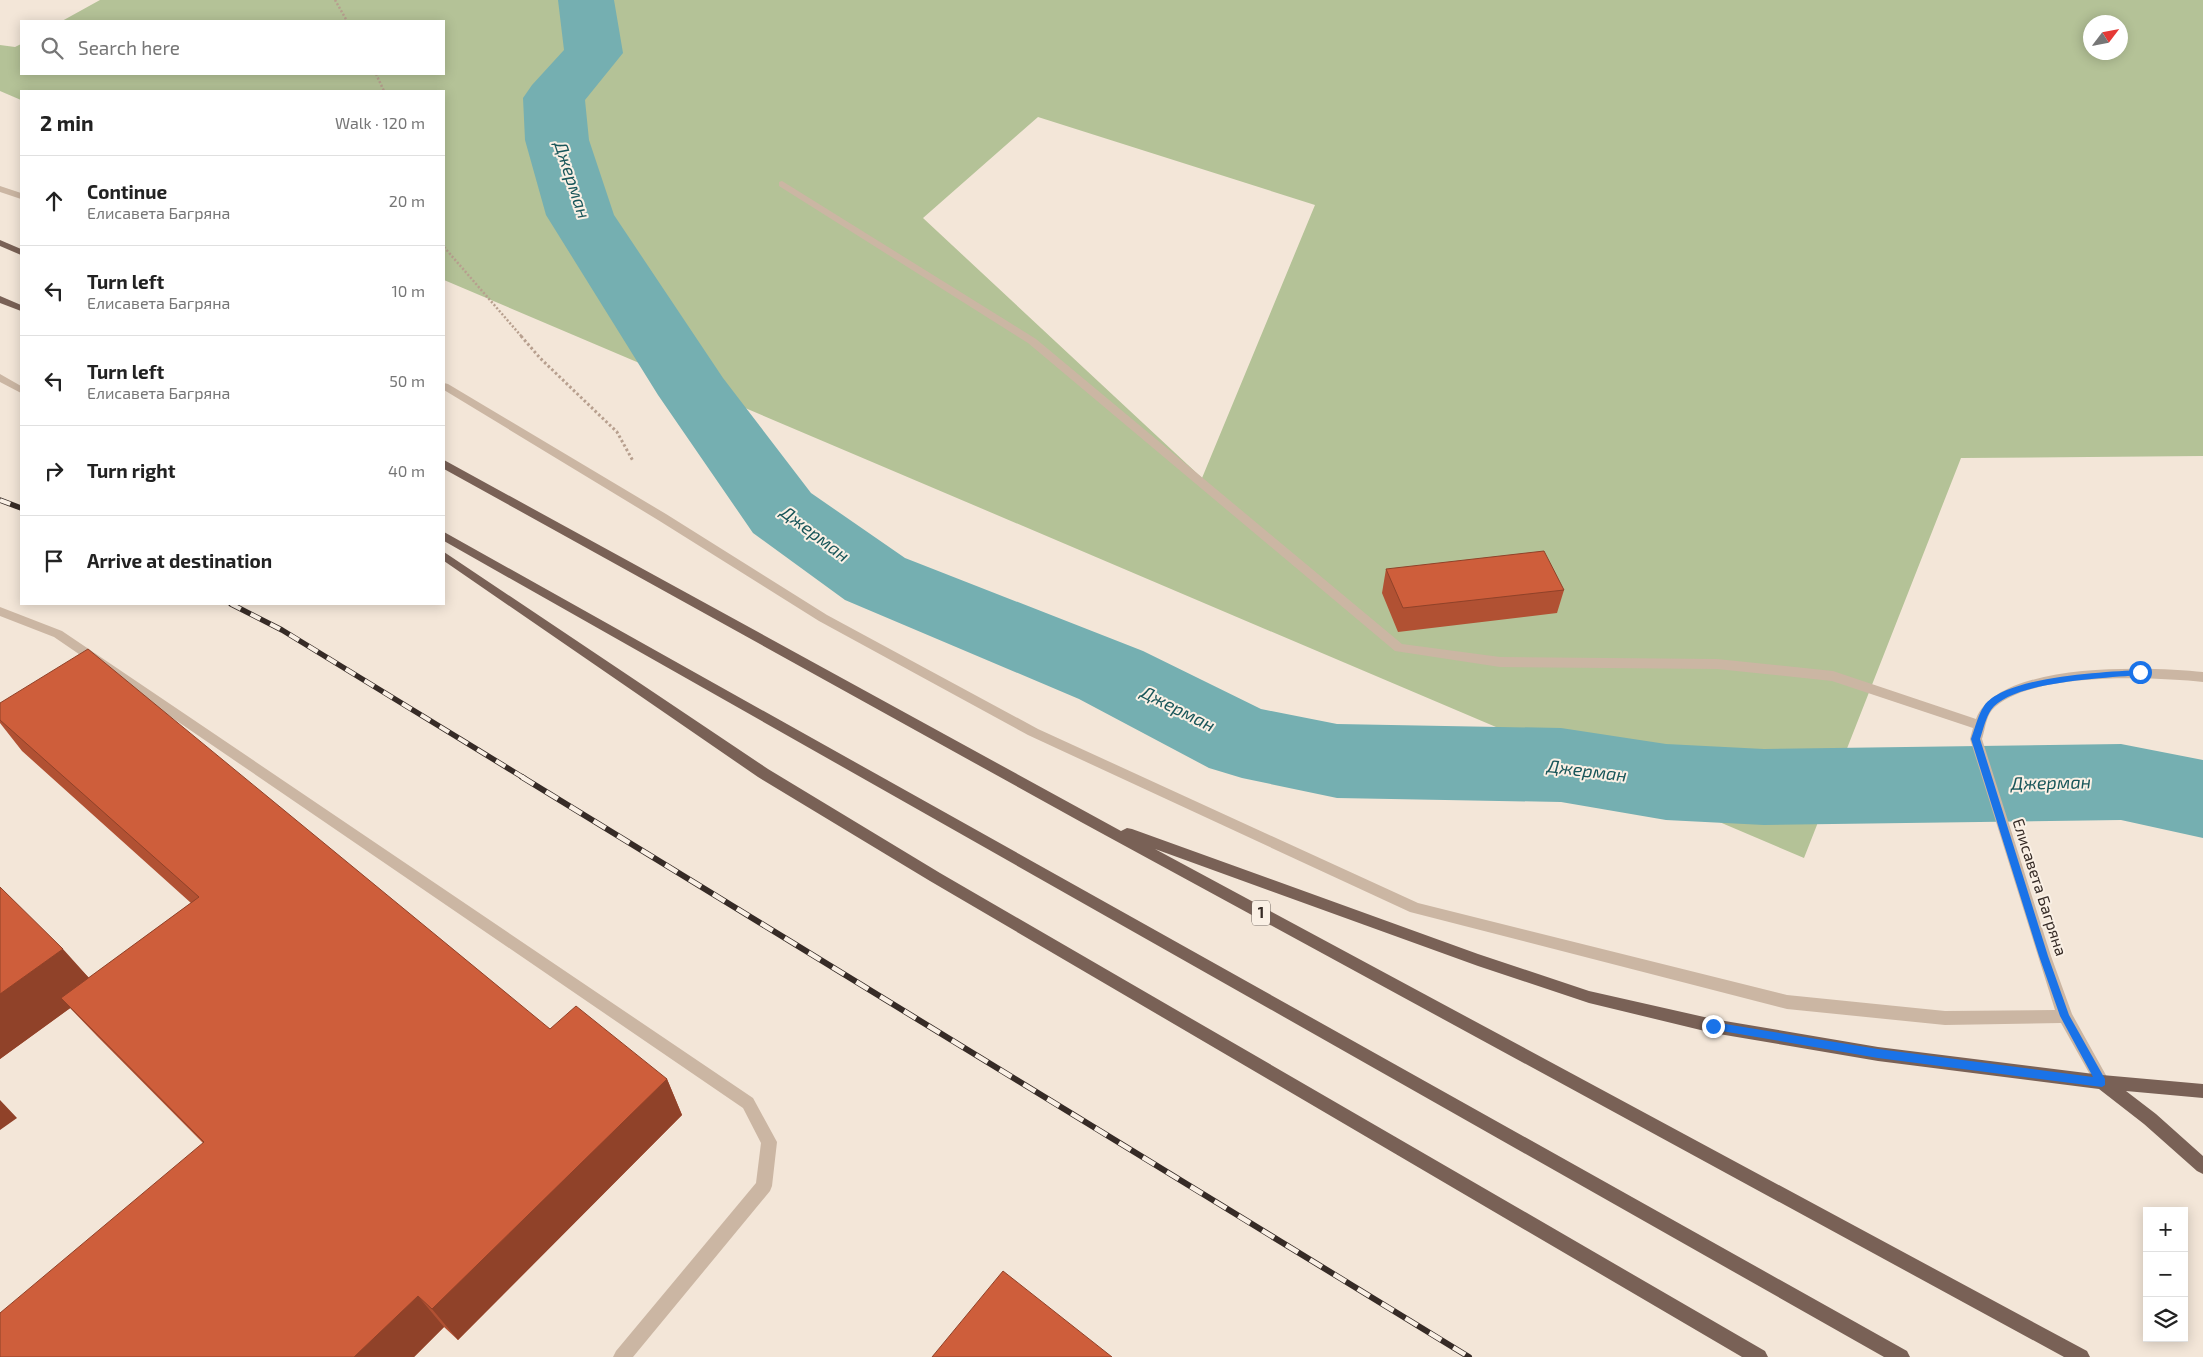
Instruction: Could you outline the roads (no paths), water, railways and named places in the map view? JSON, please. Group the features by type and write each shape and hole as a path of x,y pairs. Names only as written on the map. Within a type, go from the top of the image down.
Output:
{"main road":[{"path":"0,243 20,252"},
{"path":"0,299 20,308"},
{"name":"1","path":"445,465 1086,818 2081,1357"},
{"path":"445,537 1901,1357"},
{"path":"445,557 763,773 944,882 1759,1357"},
{"path":"1086,818 1478,960 1589,997 1713,1026 1878,1054 2102,1082 2203,1091"},
{"path":"2102,1082 2150,1118 2203,1166"}],"street":[{"path":"782,184 1032,341 1399,648 1500,662 1717,664 1833,676 1978,732 1988,707 2010,692 2044,682 2140,672 2203,676"},
{"path":"0,189 20,196"},
{"path":"0,377 20,389"},
{"path":"445,387 662,517 823,618 1033,732 1415,908 1787,1002 1945,1018 2065,1016"},
{"path":"0,611 58,634 748,1103 769,1142 764,1186 622,1357"},
{"name":"Елисавета Багряна","path":"1978,732 2044,956 2065,1016 2102,1082"}],"waterway":[{"name":"Джерман","path":"586,0 594,53 554,98 557,140 580,215 696,395 782,513 875,579 1111,675 1242,742 1337,761 1561,765 1666,782 1764,787 2121,782 2203,799"}],"railway":[{"path":"0,500 20,508"},
{"path":"233,605 282,630 524,778"},
{"path":"522,777 1469,1357"}]}
